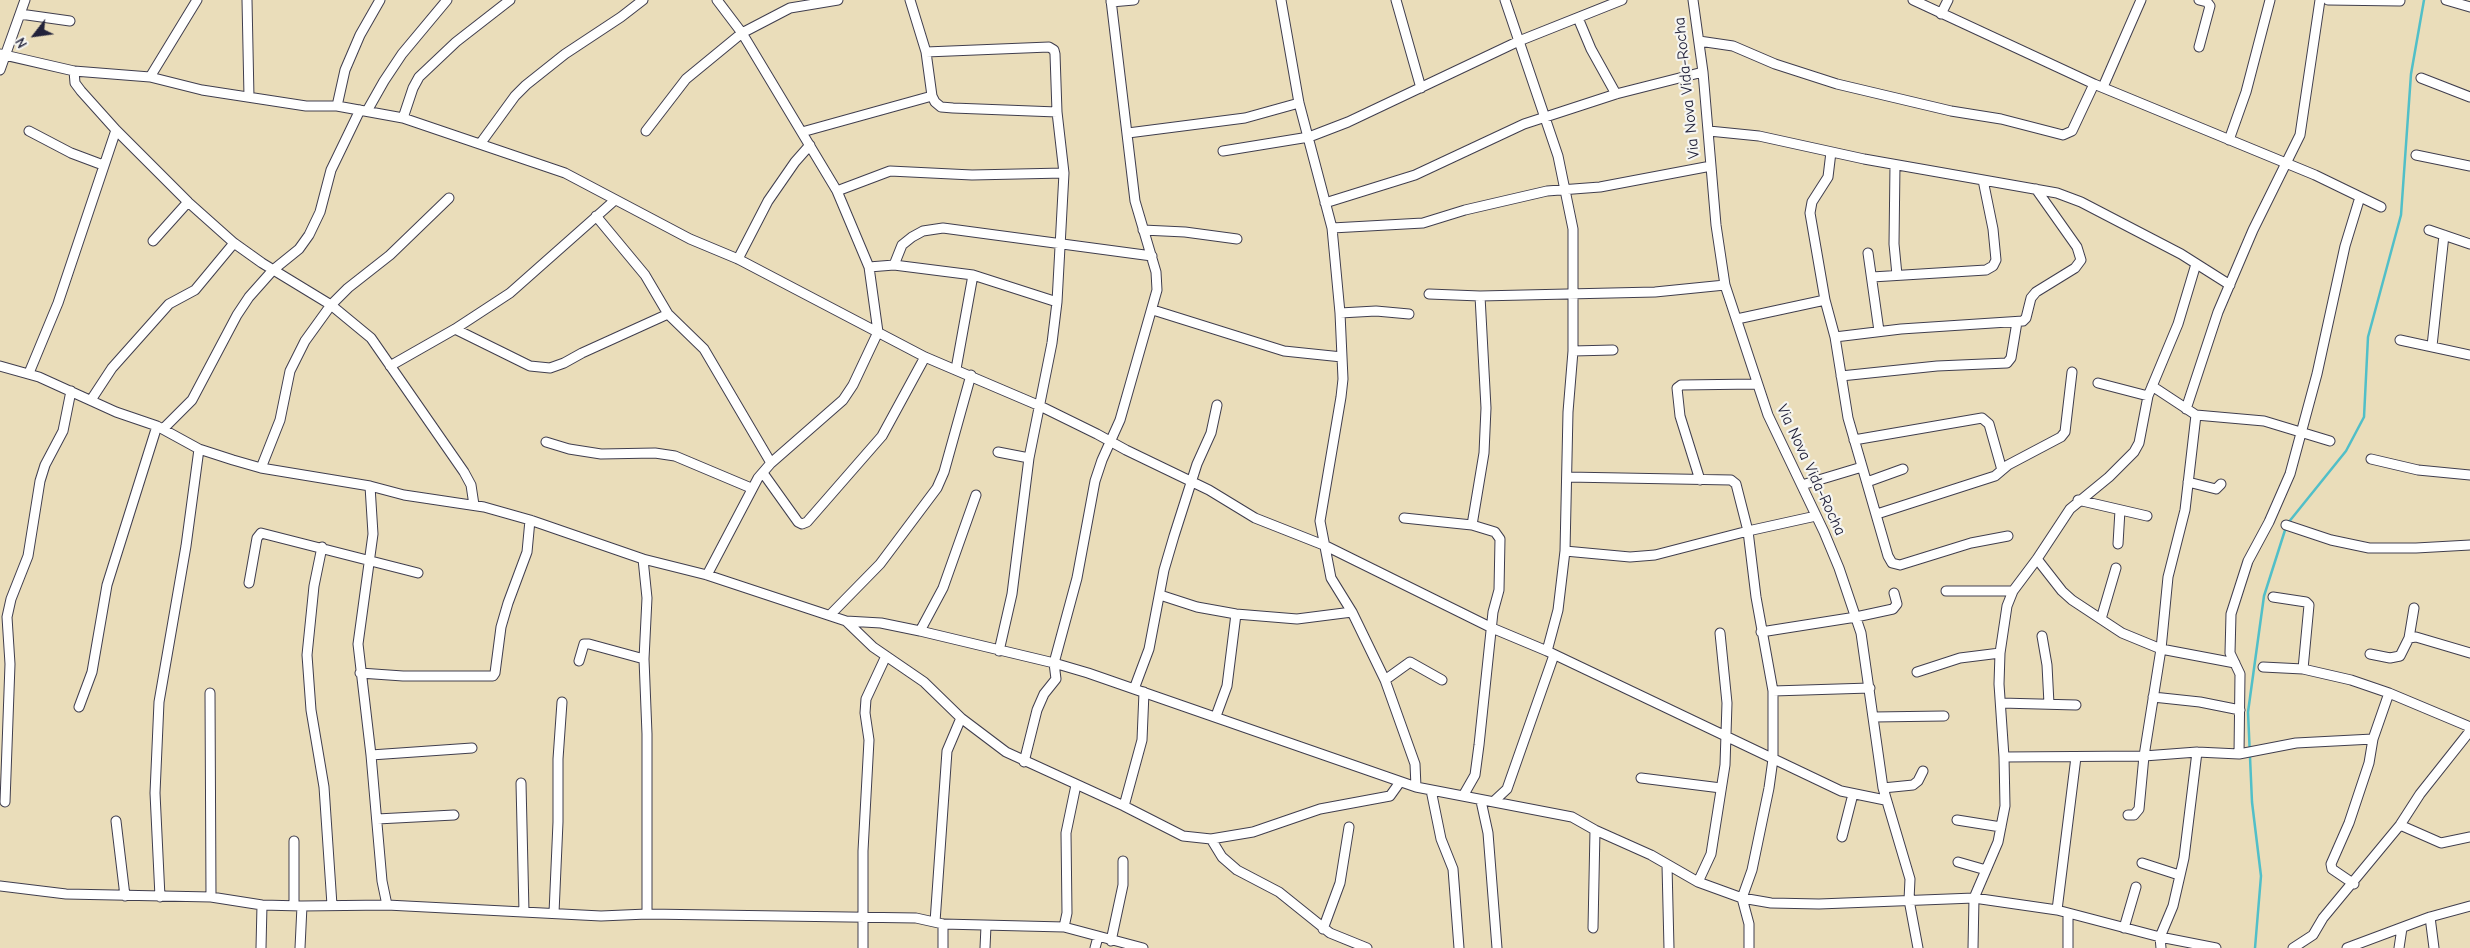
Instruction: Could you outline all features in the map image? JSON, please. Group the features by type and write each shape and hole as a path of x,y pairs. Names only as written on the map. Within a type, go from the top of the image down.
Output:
{"street":[{"path":"0,70 2,55 26,0"},
{"path":"150,77 198,0"},
{"path":"247,0 249,97"},
{"path":"337,106 345,70 360,35 380,0"},
{"path":"79,707 92,672 107,585 160,428 192,400 237,315 273,270 299,249 309,235 320,212 331,170 363,110 402,54 447,0"},
{"path":"403,118 413,88 419,77 456,42 510,0"},
{"path":"480,144 514,96 526,85 565,54 643,0"},
{"path":"707,576 751,488 771,463 843,400 853,385 878,332 869,267 837,191 742,33 717,0"},
{"path":"646,131 686,79 742,33 789,4 838,0"},
{"path":"910,0 926,52 932,96 941,107 1057,112"},
{"path":"1024,762 1036,710 1044,694 1056,679 1054,663 1077,578 1095,481 1120,420 1144,332 1153,310 1157,290 1156,272 1135,201 1111,1 1134,0"},
{"path":"1281,0 1299,103 1332,228 1340,313 1341,398 1320,515 1331,578 1352,612 1385,680 1414,764 1416,787"},
{"path":"1396,0 1421,88"},
{"path":"1493,802 1507,790 1550,653 1558,610 1565,551 1568,412 1573,351 1574,230 1566,189 1546,118 1505,0"},
{"path":"1223,151 1309,136 1348,122 1518,41 1622,0"},
{"name":"Via Nova Vida-Rocha","path":"1693,0 1703,72 1716,224 1725,284 1756,384 1784,452 1802,485 1839,568 1856,617 1864,646 1882,788 1910,879 1909,900 1918,948"},
{"path":"1913,0 2098,86 2315,175 2381,207"},
{"path":"1941,14 1948,0"},
{"path":"1699,41 1733,46 1775,64 1837,84 1943,110 2001,119 2063,135 2072,131 2098,86 2141,0"},
{"path":"2199,0 2207,2 2210,6 2199,47"},
{"path":"2229,140 2248,84 2270,0"},
{"path":"2186,409 2215,321 2253,230 2286,164 2302,126 2320,0"},
{"path":"2328,0 2400,1"},
{"path":"2446,0 2470,7"},
{"path":"20,14 70,21"},
{"path":"1578,18 1591,49 1616,94"},
{"path":"926,52 1049,47 1054,50 1055,54 1057,112 1064,173 1062,244 1057,302 1040,406 1029,458 1019,548 999,651"},
{"path":"2,55 74,72 150,77 202,90 306,106 337,106 403,118 565,173 690,238 738,259 926,357 972,375 1040,406 1191,482 1255,518 1326,546 1492,628 1728,736 1841,791 1885,800"},
{"path":"74,72 75,83 116,130 188,202 234,242 273,270 331,305 371,338 464,472 471,485 474,504"},
{"path":"1326,204 1415,175 1494,137 1546,118 1616,94 1703,72"},
{"path":"2421,78 2470,97"},
{"path":"802,132 932,96"},
{"path":"1128,133 1245,118 1299,103"},
{"path":"29,373 58,303 116,130"},
{"path":"29,131 71,153 103,165"},
{"path":"1709,131 1759,136 1895,165 2056,193 2081,202 2181,254 2230,285"},
{"path":"738,259 768,202 795,162 810,144"},
{"path":"1831,152 1828,177 1810,207 1825,300 1835,337 1848,418 1888,556 1892,563 1900,565 1971,544 2008,536"},
{"path":"2416,155 2470,166"},
{"path":"1895,165 1894,244 1897,275"},
{"path":"1332,228 1423,223 1465,210 1566,189 1600,187 1711,166"},
{"path":"837,191 890,171 972,174 1064,173"},
{"path":"1872,277 1986,270 1994,266 1996,260 1993,229 1983,180"},
{"path":"1835,337 1879,331 2017,322 2026,318 2031,298 2036,292 2075,268 2081,260 2078,247 2036,189"},
{"path":"2239,754 2240,674 2230,653 2229,631 2236,595 2248,561 2269,522 2290,474 2300,430 2317,374 2345,246 2360,197"},
{"path":"261,468 280,420 294,359 331,305 348,288 402,243 449,198"},
{"path":"390,366 455,329 510,293 615,200"},
{"path":"153,241 188,202"},
{"path":"596,216 645,275 668,314 704,348 717,374 771,463"},
{"path":"894,265 902,245 912,237 923,231 943,228 1152,256"},
{"path":"1143,230 1185,232 1237,240"},
{"path":"2429,230 2470,244"},
{"path":"2432,346 2444,234"},
{"path":"91,400 112,368 169,304 195,290 234,242"},
{"path":"1868,252 1879,331"},
{"path":"1973,948 1974,898 2001,827 2005,806 2000,653 2007,606 2013,591 2078,500 2110,477 2134,452 2139,443 2148,396 2178,324 2196,264"},
{"path":"869,267 894,265 973,276 1057,302"},
{"path":"956,369 973,276"},
{"path":"1429,294 1480,296 1655,292 1725,284"},
{"path":"1472,525 1484,453 1486,408 1480,296"},
{"path":"1737,320 1825,300"},
{"path":"1153,310 1284,351 1342,358"},
{"path":"1340,313 1371,311 1409,314"},
{"path":"455,329 538,369 550,368 564,363 590,349 668,314"},
{"path":"1841,376 1936,366 2007,363 2011,358 2017,322"},
{"path":"2400,340 2470,355"},
{"path":"1573,351 1614,350"},
{"path":"763,473 798,522 802,524 807,522 882,436 926,357"},
{"path":"0,366 29,373 160,428 199,449 261,468 370,486 404,494 474,504 530,520 643,559 707,576 846,621 881,623 1054,663 1216,716 1416,787 1572,817 1595,830 1651,855 1698,882 1742,898 1771,903 1819,904 1974,898 2058,910 2160,937 2216,948"},
{"path":"1877,514 1995,476 2002,470 2052,443 2064,432 2072,372"},
{"path":"830,615 880,564 937,488 944,472 972,375"},
{"path":"2098,383 2148,396"},
{"path":"1700,480 1680,416 1676,388 1681,385 1756,384"},
{"path":"2152,386 2196,415 2264,421 2300,430 2330,441"},
{"path":"5,802 4,699 8,617 11,599 28,556 40,481 45,465 63,431 71,391"},
{"path":"1134,689 1150,649 1164,570 1191,482 1211,433 1217,405"},
{"path":"2128,815 2134,816 2140,809 2144,756 2161,649 2168,577 2182,522 2196,415"},
{"path":"1854,440 1982,418 1989,424 2002,470"},
{"path":"546,442 569,449 601,454 655,453 674,456 751,488"},
{"path":"160,898 155,793 159,702 186,546 199,449"},
{"path":"998,452 1029,458"},
{"path":"2371,460 2418,470 2470,474"},
{"path":"1802,485 1862,467"},
{"path":"1867,482 1903,469"},
{"path":"1567,477 1735,481 1748,531 1762,632 1773,691 1773,759 1752,870 1742,898 1749,924 1749,948"},
{"path":"2188,482 2216,489 2220,484"},
{"path":"370,486 373,534 358,628 360,674 371,755 382,881 386,906"},
{"path":"920,632 943,588 976,494"},
{"path":"2078,500 2147,516"},
{"path":"2118,544 2120,510"},
{"path":"1565,551 1630,557 1655,555 1816,516"},
{"path":"1404,518 1472,525 1495,532 1500,539 1499,590 1492,628 1475,775 1463,796"},
{"path":"360,674 493,676 508,603 528,552 530,520"},
{"path":"2286,525 2331,540 2369,548 2470,545"},
{"path":"249,583 257,538 261,533 418,573"},
{"path":"322,547 314,586 307,655 312,710 324,787 332,905"},
{"path":"643,559 647,598 644,659 647,734 647,914"},
{"path":"2037,559 2062,591 2101,619 2134,639 2161,649 2235,663"},
{"path":"2101,619 2116,568"},
{"path":"1946,591 2013,591"},
{"path":"1762,632 1893,609 1896,604 1894,593"},
{"path":"1160,595 1197,607 1236,614 1297,619 1352,612"},
{"path":"2273,597 2309,604 2303,669"},
{"path":"2370,654 2390,658 2400,656 2409,638 2414,608"},
{"path":"1216,716 1227,686 1236,614"},
{"path":"846,621 873,647 924,682 961,718 1006,752 1024,762 1124,806 1182,836 1211,839 1254,832 1320,808 1390,796 1400,782"},
{"path":"1698,882 1711,854 1728,736 1728,703 1720,633"},
{"path":"2042,636 2047,666 2049,704"},
{"path":"2409,638 2416,637 2470,653"},
{"path":"579,661 584,644 644,659"},
{"path":"1917,672 1960,658 2000,653"},
{"path":"862,948 861,916 869,740 865,713 866,699 886,656"},
{"path":"1385,680 1410,662 1442,680"},
{"path":"2263,667 2303,669 2352,680 2389,692 2470,727"},
{"path":"1773,691 1870,688"},
{"path":"1124,806 1142,740 1144,692"},
{"path":"2354,884 2332,869 2330,864 2349,823 2369,763 2373,739 2389,692"},
{"path":"210,693 211,898"},
{"path":"2154,697 2200,702 2240,710"},
{"path":"554,913 558,822 558,759 562,702"},
{"path":"2001,703 2076,705"},
{"path":"1874,717 1944,716"},
{"path":"943,948 939,923 948,751 961,718"},
{"path":"2293,948 2313,935 2323,918 2354,884 2400,825 2420,794 2470,732"},
{"path":"2004,757 2144,756 2197,752 2239,754 2296,743 2373,739"},
{"path":"371,755 472,748"},
{"path":"2161,948 2160,937 2173,906 2184,858 2197,752"},
{"path":"2058,910 2076,757"},
{"path":"1882,788 1913,785 1918,781 1923,772"},
{"path":"1641,778 1721,788"},
{"path":"521,783 524,912"},
{"path":"1064,927 1067,913 1066,833 1076,785"},
{"path":"1431,790 1441,838 1453,869 1459,948"},
{"path":"1842,837 1853,794"},
{"path":"1481,801 1488,832 1497,948"},
{"path":"377,819 454,815"},
{"path":"1957,820 2001,827"},
{"path":"116,821 125,896"},
{"path":"2400,825 2441,844 2470,837"},
{"path":"1323,929 1340,883 1349,828"},
{"path":"1593,928 1595,830"},
{"path":"1211,839 1216,850 1237,870 1279,892 1323,929 1367,948"},
{"path":"294,841 300,948"},
{"path":"1111,941 1123,885 1123,861"},
{"path":"1958,862 1986,870"},
{"path":"2142,863 2179,876"},
{"path":"1667,865 1669,948"},
{"path":"0,886 66,894 211,898 262,905 386,906 601,916 647,914 916,918 939,923 986,926 1064,927 1143,948"},
{"path":"2124,928 2136,887"},
{"path":"261,948 262,905"},
{"path":"2347,948 2430,917 2470,906"},
{"path":"2068,913 2068,948"},
{"path":"2430,917 2434,948"},
{"path":"985,948 986,926"},
{"path":"2399,948 2402,928"},
{"path":"1095,948 1098,937"}],"waterway":[{"path":"2288,523 2346,451 2364,417 2368,337 2401,215 2411,74 2424,0"},
{"path":"2255,948 2261,876 2252,802 2248,712 2264,596 2286,527"}]}
